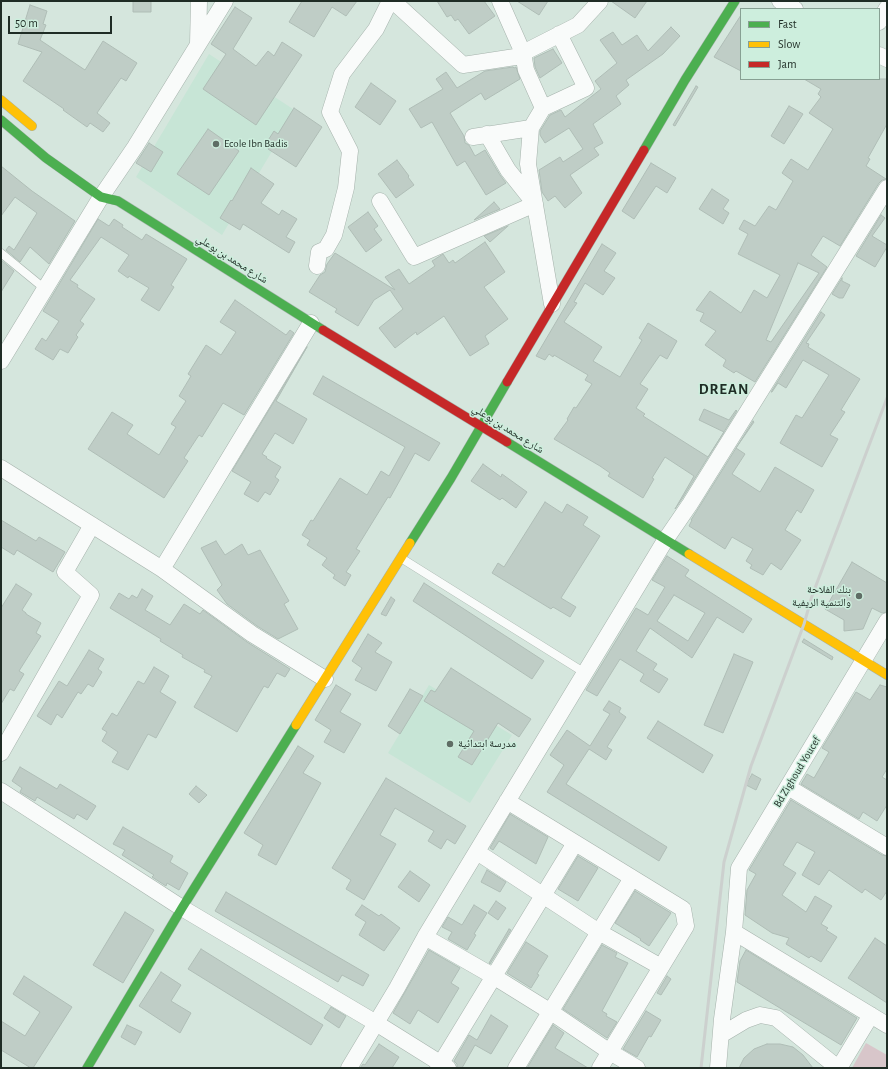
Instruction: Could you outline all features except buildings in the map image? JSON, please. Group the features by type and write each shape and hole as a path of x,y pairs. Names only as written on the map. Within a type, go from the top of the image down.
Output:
{"street":[{"path":"198,46 199,1"},
{"path":"1,361 46,289 104,189 198,46 225,1"},
{"path":"317,266 319,252 326,249 334,235 346,188 350,151 330,112 342,74 376,29 392,1 463,64 515,58 578,25 600,1"},
{"path":"500,1 524,53 526,70 543,108"},
{"path":"87,1068 182,908 451,478 480,425 685,80 735,1"},
{"path":"780,1 793,8"},
{"path":"880,20 887,8"},
{"path":"552,304 528,164 530,128 543,108 586,88 559,34"},
{"path":"1,100 37,131"},
{"path":"1,120 46,158 104,189"},
{"path":"530,128 480,135 535,204"},
{"path":"349,1068 397,988 425,937 666,539 690,504 887,188"},
{"name":"شارع محمد بن بوعلي","path":"104,189 113,192 118,201 311,323 887,675"},
{"path":"380,201 414,257 535,204"},
{"path":"162,569 311,323"},
{"path":"1,468 162,569 252,634 325,679"},
{"path":"1,753 92,595 65,572 92,525"},
{"name":"Bd Zighoud Youcef","path":"718,1068 740,868 887,621"},
{"path":"788,787 887,848"},
{"path":"1,791 182,908 376,1023 442,1066 493,976 574,843"},
{"path":"507,801 683,909 686,926 600,1068"},
{"path":"477,852 599,932 661,967"},
{"path":"516,1068 632,878"},
{"path":"734,932 887,1025"},
{"path":"425,937 493,976 637,1068"},
{"path":"721,1036 746,1020 760,1016 776,1018 839,1068 871,1016"}],"lane":[{"path":"1,252 46,289"},
{"path":"401,558 585,673"}],"shaded area":[{"name":"Ecole Ibn Badis","path":"209,54 296,111 222,235 136,177"},
{"name":"مدرسة ابتدائية","path":"429,685 512,735 470,803 388,753"},
{"path":"866,1043 887,1055 887,1068 852,1068"}],"railway":[{"path":"701,1068 724,862 751,766 804,624 812,596 887,398"}],"traffic: fast":[{"path":"644,150 685,80 735,1"},
{"path":"1,120 46,158 101,197 118,201 323,330"},
{"path":"410,543 451,478 507,382"},
{"path":"507,442 689,554"},
{"path":"87,1068 182,908 296,725"}],"traffic: slow":[{"path":"1,100 32,126"},
{"path":"296,725 410,543"},
{"path":"689,554 887,675"}],"traffic: jam":[{"path":"507,382 644,150"},
{"path":"323,330 507,442"}],"place":[{"name":"Ecole Ibn Badis","path":"216,144"},
{"name":"بنك الفلاحة والتنمية الريفية","path":"859,596"},
{"name":"مدرسة ابتدائية","path":"450,744"}],"district":[{"name":"DREAN","path":"724,389"}]}
